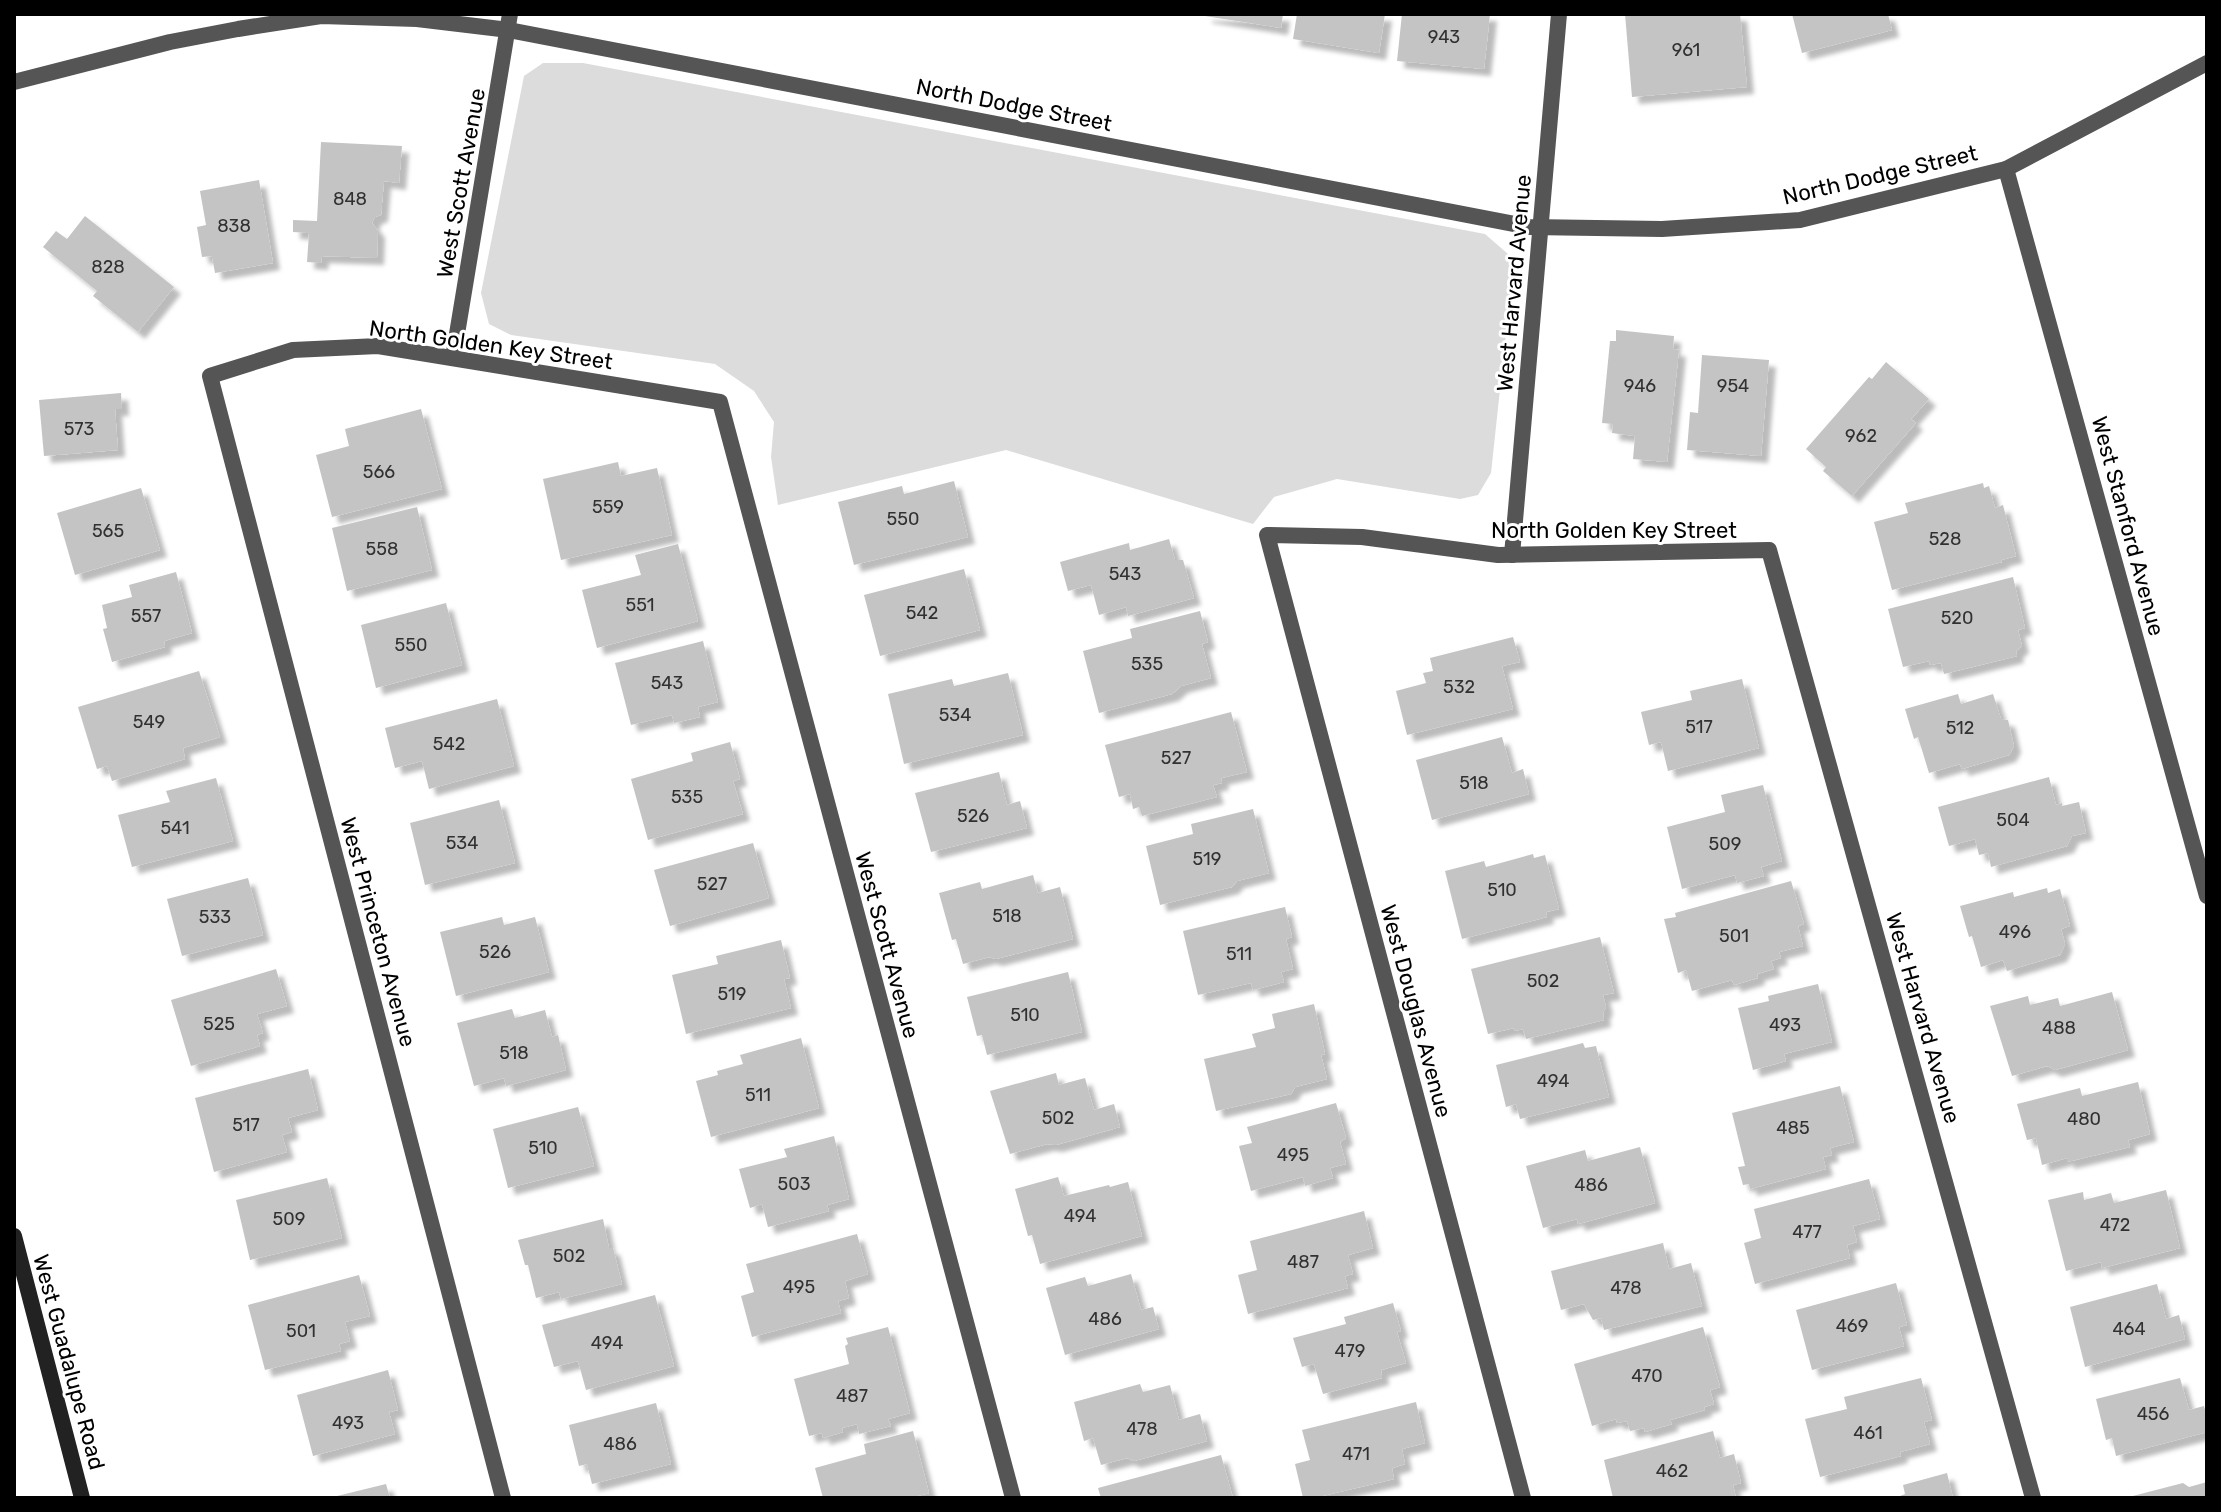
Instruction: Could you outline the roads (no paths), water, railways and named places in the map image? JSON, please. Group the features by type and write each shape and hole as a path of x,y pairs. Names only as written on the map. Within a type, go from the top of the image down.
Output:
{"main road":[{"name":"West Guadalupe Road","path":"14,1236 82,1498"}],"street":[{"name":"West Harvard Avenue","path":"1512,555 1559,14"},
{"name":"North Dodge Street","path":"14,82 170,42 321,16 510,22 1514,224 1662,229 1800,220 2006,169 2207,63"},
{"name":"West Scott Avenue","path":"453,358 510,22"},
{"name":"West Stanford Avenue","path":"2006,169 2207,896"},
{"name":"North Golden Key Street","path":"210,376 293,350 378,346 720,402"},
{"name":"West Princeton Avenue","path":"210,376 503,1498"},
{"name":"West Scott Avenue","path":"720,402 1013,1498"},
{"name":"North Golden Key Street","path":"1267,535 1362,537 1498,555 1769,550"},
{"name":"West Douglas Avenue","path":"1267,535 1523,1498"},
{"name":"West Harvard Avenue","path":"1769,550 2033,1498"}]}
